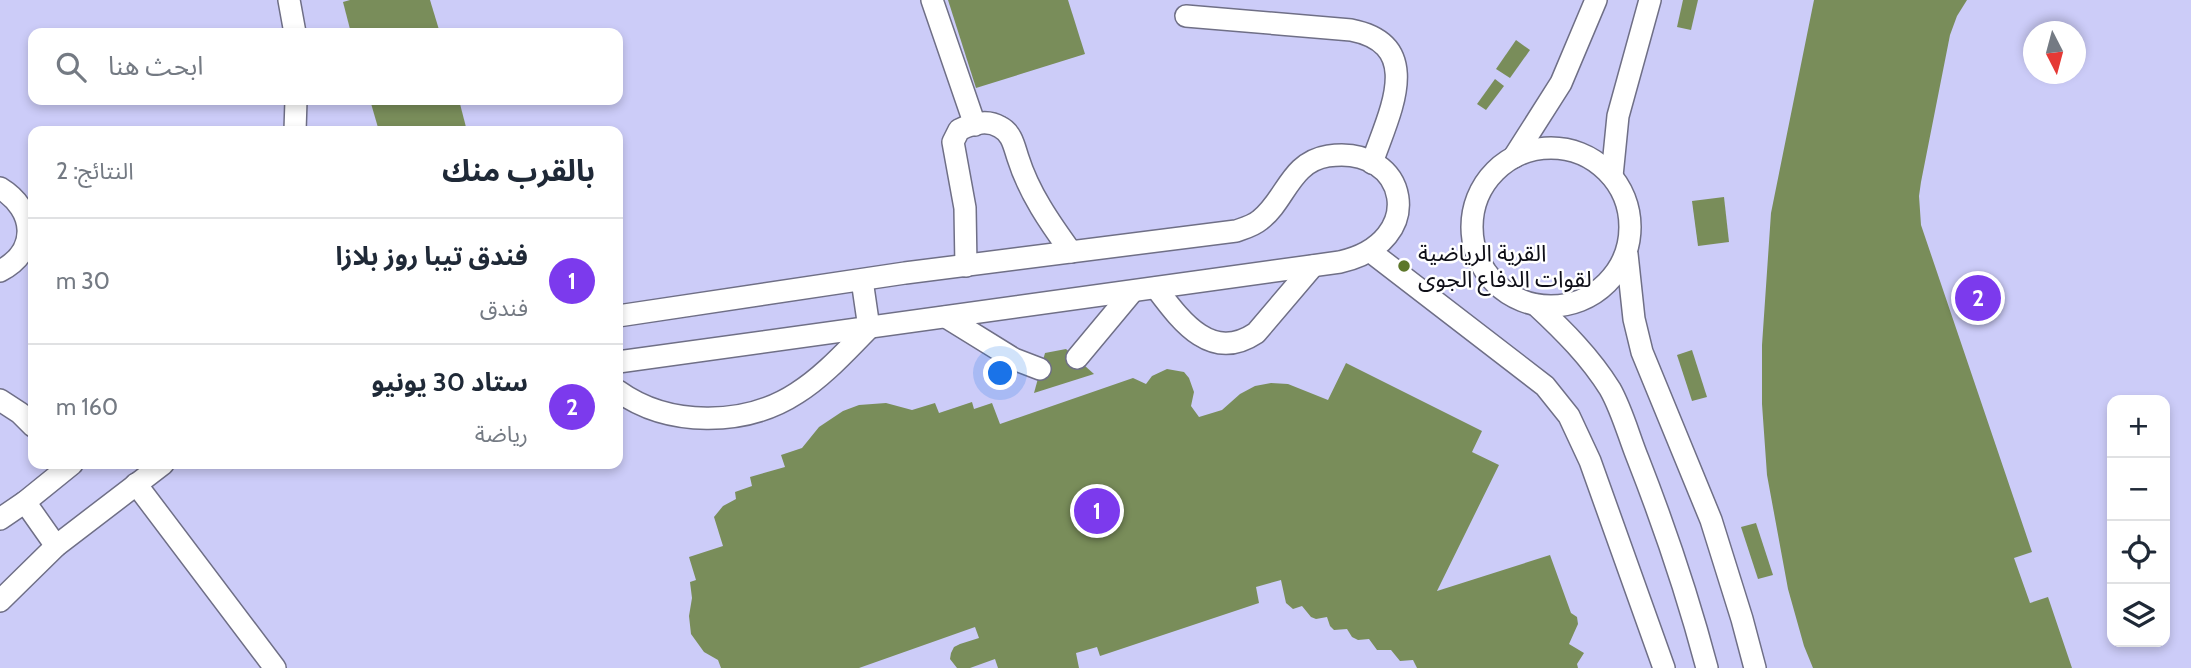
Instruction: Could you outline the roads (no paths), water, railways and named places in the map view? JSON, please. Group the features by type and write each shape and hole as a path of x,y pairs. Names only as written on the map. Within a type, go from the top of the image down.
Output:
{"lane":[{"path":"289,0 294,28"},
{"path":"932,0 975,125"},
{"path":"1514,158 1561,83 1596,0"},
{"path":"1612,176 1618,116 1650,0"},
{"path":"1186,16 1350,30 1367,33 1380,41 1391,54 1396,68 1397,84 1372,163"},
{"path":"295,126 296,105"},
{"path":"966,266 965,208 953,142 959,130 975,125 991,123 1012,138 1036,199 1071,252"},
{"path":"1626,252 1616,272 1601,289 1581,300 1559,306 1536,305 1513,296 1494,282 1480,262 1472,239 1473,215 1480,192 1494,172 1514,158 1534,150 1556,148 1577,152 1596,162 1612,176 1626,199 1631,225 1626,252 1628,286 1642,352 1711,520 1755,668"},
{"path":"623,315 862,280 1236,231 1252,226 1262,219 1292,177 1314,160 1327,156 1357,157 1372,163 1394,183 1399,196 1398,212 1384,241 1371,252 1356,259 623,361"},
{"path":"0,188 21,206 28,225 28,235 23,254 0,271"},
{"path":"1371,252 1545,386 1564,408 1590,461 1664,668"},
{"path":"1156,288 1176,314 1197,334 1211,341 1235,344 1256,333 1312,266"},
{"path":"862,280 869,328"},
{"path":"1077,358 1132,292"},
{"path":"1536,305 1581,350 1612,392 1666,530 1689,599 1707,668"},
{"path":"946,317 1014,359 1040,369"},
{"path":"623,394 649,409 692,419 712,419 754,411 794,395 811,383 869,328"},
{"path":"0,400 28,421"},
{"path":"0,519 25,502 62,469"},
{"path":"0,601 56,546 156,469"},
{"path":"136,484 275,668"},
{"path":"25,502 56,546"}],"place":[{"name":"القرية الرياضية لقوات الدفاع الجوى","path":"1404,266"},
{"name":"ستاد 30 يونيو","path":"1978,298"},
{"name":"فندق تيبا روز بلازا","path":"1097,511"}]}
